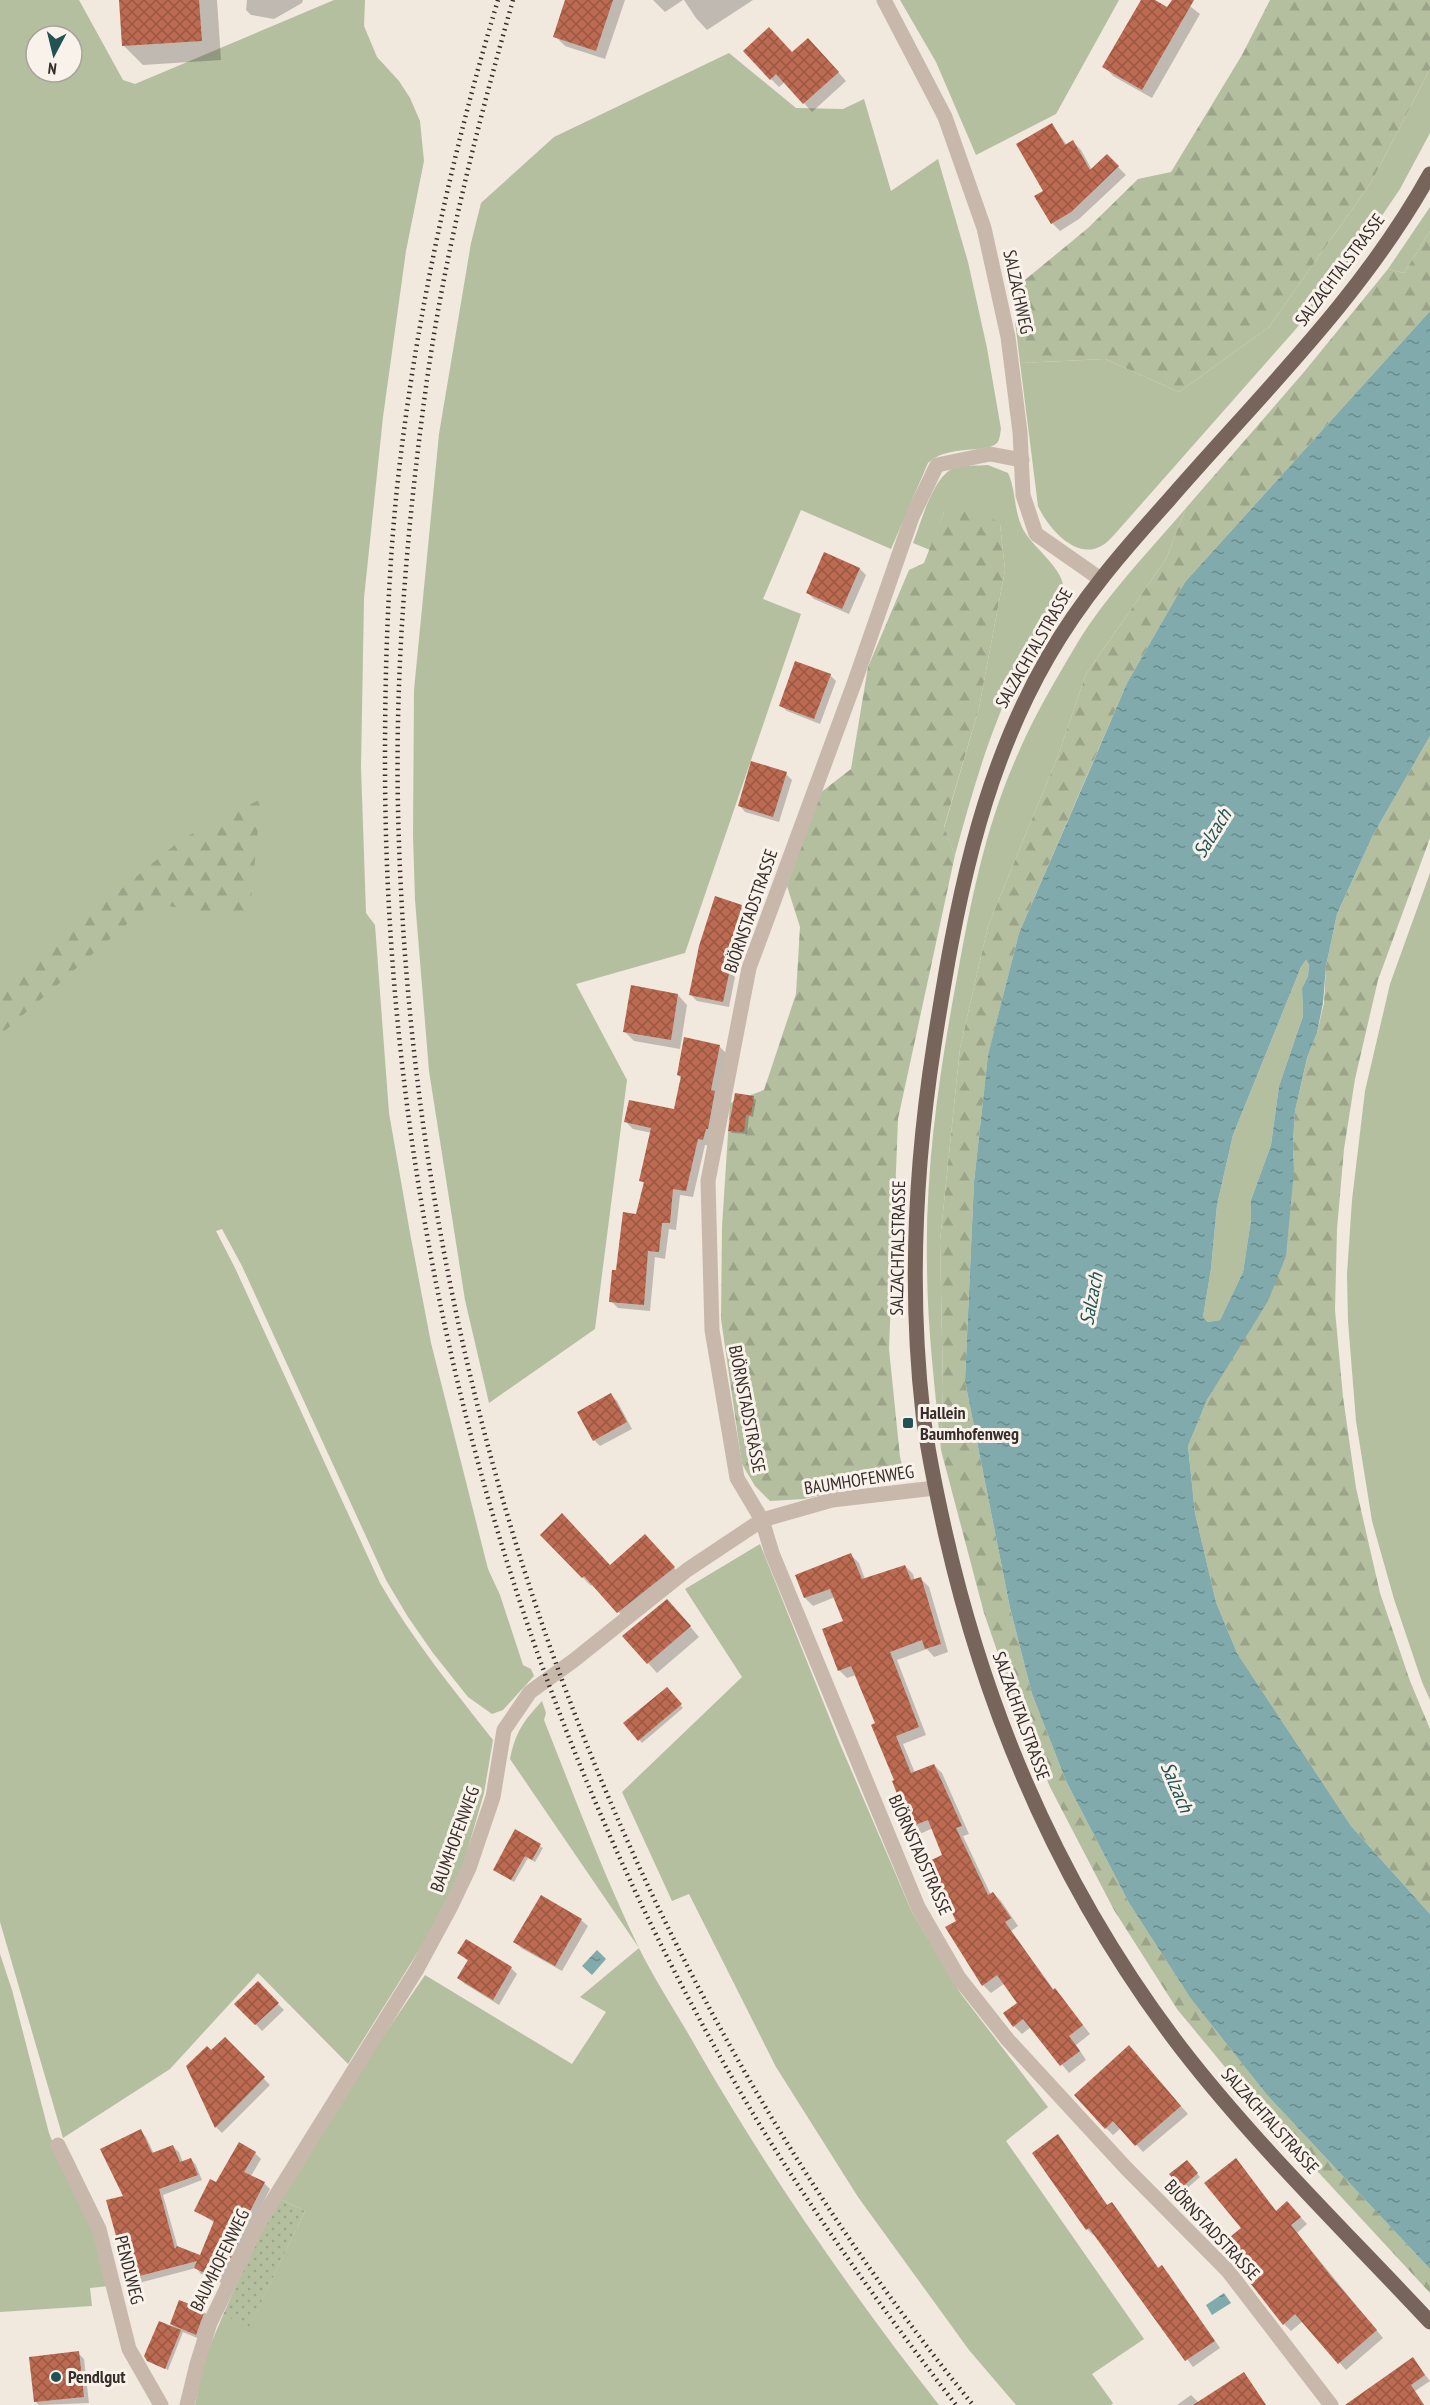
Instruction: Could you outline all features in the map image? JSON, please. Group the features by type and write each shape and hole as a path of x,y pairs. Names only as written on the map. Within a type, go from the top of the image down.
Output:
{"main road":[{"name":"SALZACHTALSTRASSE","path":"1430,174 1371,266 1305,348 1099,578 1045,661 1014,721 992,778 970,854 949,947 916,1187 915,1308 923,1415 935,1488 960,1597 992,1700 1028,1791 1074,1882 1126,1967 1180,2046 1241,2121 1430,2322"}],"street":[{"name":"SALZACHWEG","path":"884,0 945,117 984,228 1008,337 1020,432 1023,495 1036,534 1099,578"},
{"name":"BJÖRNSTADSTRASSE","path":"1022,460 990,454 938,465 912,517 855,681 749,968 708,1181 714,1341 737,1478 762,1520 772,1552 918,1907 959,1978 1008,2040 1126,2168 1228,2271 1331,2405"},
{"name":"BAUMHOFENWEG","path":"187,2405 210,2323 257,2226 417,1969 450,1908 469,1868 493,1797 504,1730 530,1692 687,1570 762,1520 832,1500 935,1488"},
{"name":"PENDLWEG","path":"58,2145 99,2229 129,2349 161,2405"}],"green space":[{"path":"0,0 79,0 123,80 135,84 334,0 365,0 364,26 377,57 399,81 410,98 420,121 424,161 406,251 383,417 364,598 361,767 366,913 375,925 389,1113 431,1343 488,1569 500,1595 523,1665 531,1669 534,1676 503,1710 492,1714 468,1697 433,1653 386,1580 242,1266 222,1229 216,1231 380,1583 419,1644 493,1740 484,1793 462,1869 426,1939 348,2064 258,1973 170,2069 63,2138 0,1922"},
{"path":"900,0 1119,0 1056,114 976,155 936,62"},
{"path":"1270,0 1430,0 1430,69 1372,181 1269,327 1179,392 1105,359 1020,363 1015,321 1020,284 1088,228 1138,179 1171,172 1242,55"},
{"path":"729,53 796,108 843,109 864,99 891,191 938,159 968,262 987,348 1001,429 1000,436 997,443 992,446 945,453 928,463 891,549 801,510 763,599 801,614 685,953 576,984 627,1080 595,1329 489,1403 465,1300 429,1071 415,900 413,835 414,690 439,434 471,243 481,203 554,137"},
{"path":"1430,69 1430,133 1400,189 1358,251 1295,330 1109,540 1090,550 1071,545 1062,539 1048,523 1038,506 1020,363 1105,359 1179,392 1269,327 1372,181"},
{"path":"1430,207 1430,231 1404,273 1388,269"},
{"path":"1430,231 1430,311 1185,582 1127,683 1019,933 988,1056 974,1182 965,1381 1010,1608 1032,1694 1066,1781 1129,1903 1191,1999 1267,2095 1430,2269 1430,2293 1258,2107 1177,2009 1114,1910 1050,1787 1014,1700 984,1613 941,1450 943,1388 940,1241 960,1048 988,926 1057,758 1086,674 1166,559 1186,508 1304,372 1388,269 1404,273"},
{"path":"988,465 1008,473 1022,527 1030,540 1058,572 1063,585 1059,604 1024,661 1002,708 976,781 955,855 944,828 979,708 1005,570 1000,524 944,512 930,550 913,543 929,501 940,480 954,468"},
{"path":"964,499 1000,524 1005,570 979,708 944,827 955,855 898,1119 889,1349 900,1457 905,1475 804,1499 770,1501 755,1486 742,1464 721,1319 722,1227 730,1103 764,1090 796,994 800,927 787,886 820,793 851,769 868,667 909,570 924,563 944,512"},
{"path":"1186,508 1166,559 1086,674 1057,758 988,926 960,1048 940,1241 943,1388 941,1450 928,1310 928,1191 945,1044 980,866 995,814 1014,763 1061,671 1102,608"},
{"path":"1430,736 1430,838 1378,980 1355,1079 1344,1149 1337,1229 1335,1310 1343,1397 1356,1488 1380,1593 1410,1681 1430,1729 1430,1914 1351,1826 1237,1653 1216,1602 1195,1513 1188,1446 1207,1400 1244,1338 1294,1170 1295,1111 1307,1058 1317,1033 1324,1003 1326,966 1337,914 1373,835"},
{"path":"261,799 249,920 151,903 0,1035 0,989 182,839"},
{"path":"1430,873 1430,1700 1394,1599 1372,1521 1356,1421 1348,1321 1347,1274 1352,1200 1365,1091 1390,984"},
{"path":"1306,960 1309,965 1308,976 1302,988 1303,1016 1279,1086 1271,1145 1251,1200 1251,1220 1243,1272 1220,1320 1208,1322 1203,1317 1211,1269 1217,1205 1233,1135 1301,967"},
{"path":"760,1544 840,1744 911,1910 961,1994 1048,2107 1006,2141 1144,2339 1092,2374 1113,2403 1111,2405 1016,2405 969,2350 858,2197 776,2067 689,1894 672,1901 622,1792 742,1677 685,1589"},
{"path":"542,1701 546,1713 544,1720 589,1834 625,1918 652,1972 724,2096 782,2187 842,2276 939,2405 195,2405 204,2360 223,2315 249,2326 305,2211 278,2198 320,2129 425,1975 572,2064 606,2012 580,1997 639,1948 510,1759 521,1727"},
{"path":"0,1954 12,1990 49,2133 61,2164 96,2232 109,2286 90,2288 92,2306 0,2312"},
{"path":"278,2198 305,2211 249,2327 223,2315 265,2221"}],"water":[{"name":"Salzach","path":"1430,311 1430,736 1373,835 1337,914 1326,966 1323,1003 1317,1033 1307,1058 1295,1111 1294,1170 1286,1256 1268,1301 1207,1400 1188,1446 1195,1513 1216,1602 1237,1653 1351,1826 1430,1914 1430,2269 1267,2095 1191,1999 1129,1903 1066,1781 1032,1694 1010,1608 965,1381 974,1182 988,1055 1019,933 1127,683 1185,582","holes":["1306,960 1309,965 1308,976 1302,988 1303,1016 1279,1086 1271,1145 1251,1200 1251,1220 1243,1272 1220,1320 1208,1322 1203,1317 1211,1269 1217,1205 1233,1135 1301,967"]},
{"path":"597,1950 606,1959 592,1975 582,1966"},
{"path":"1224,2293 1231,2303 1212,2315 1206,2305"}],"building":[{"path":"119,0 199,0 202,41 122,46"},
{"path":"565,0 613,0 596,51 553,37"},
{"path":"1141,0 1155,0 1167,7 1172,0 1194,0 1142,90 1102,67"},
{"path":"769,27 792,52 808,38 839,72 803,104 776,74 770,80 743,51"},
{"path":"1052,123 1065,145 1073,140 1090,170 1107,154 1119,166 1071,212 1051,224 1034,196 1043,191 1016,144"},
{"path":"824,552 860,568 842,609 806,593"},
{"path":"795,661 831,674 814,719 779,706"},
{"path":"751,761 787,772 773,817 738,806"},
{"path":"715,896 742,905 723,968 730,969 723,1002 689,995 699,946"},
{"path":"631,985 678,994 671,1040 623,1032"},
{"path":"684,1037 720,1045 711,1090 715,1091 708,1129 706,1129 703,1140 698,1139 686,1191 673,1189 670,1223 662,1223 659,1252 648,1251 644,1305 609,1302 612,1270 616,1270 623,1212 636,1214 644,1182 639,1181 651,1128 624,1122 629,1100 674,1109 681,1076 677,1075"},
{"path":"735,1093 754,1096 751,1115 746,1115 744,1132 728,1131"},
{"path":"611,1393 627,1422 593,1441 577,1412"},
{"path":"562,1513 610,1565 645,1534 675,1567 617,1613 584,1576 582,1578 540,1535"},
{"path":"851,1553 862,1579 905,1565 911,1580 921,1577 941,1644 925,1649 922,1640 890,1652 919,1727 896,1736 911,1773 934,1764 962,1826 956,1828 988,1895 993,1892 1011,1918 1005,1922 1053,1990 1055,1988 1083,2025 1069,2036 1080,2051 1060,2066 1023,2019 1013,2027 1003,2013 1017,2003 997,1975 982,1986 945,1927 956,1921 927,1862 942,1855 928,1820 910,1827 892,1781 894,1780 871,1725 875,1723 851,1666 838,1671 822,1629 843,1621 830,1589 804,1598 795,1575"},
{"path":"667,1599 691,1626 647,1664 622,1636"},
{"path":"667,1687 682,1704 638,1741 623,1723"},
{"path":"515,1829 541,1844 532,1860 525,1856 511,1880 493,1870"},
{"path":"541,1895 582,1919 555,1966 513,1942"},
{"path":"466,1939 512,1967 493,2000 457,1978 468,1960 457,1953"},
{"path":"258,1981 279,2003 255,2025 234,2004"},
{"path":"225,2037 265,2077 215,2128 186,2066 207,2046 211,2050"},
{"path":"1129,2045 1181,2106 1135,2146 1113,2121 1105,2129 1074,2095"},
{"path":"141,2129 152,2153 173,2145 180,2162 191,2158 198,2175 159,2189 175,2249 177,2246 200,2255 214,2221 194,2211 210,2179 216,2182 239,2142 256,2152 244,2172 265,2182 234,2242 238,2243 220,2280 194,2268 197,2261 128,2279 106,2200 123,2196 100,2149"},
{"path":"1058,2134 1107,2205 1112,2202 1158,2268 1162,2265 1215,2341 1185,2361 1089,2228 1086,2230 1032,2153"},
{"path":"1236,2158 1276,2211 1287,2201 1301,2217 1291,2225 1377,2330 1338,2364 1295,2314 1283,2325 1236,2265 1218,2247 1241,2228 1204,2183"},
{"path":"1187,2160 1198,2173 1181,2188 1169,2174"},
{"path":"179,2300 205,2310 196,2335 170,2324"},
{"path":"159,2321 181,2330 165,2369 147,2361 144,2356"},
{"name":"Pendlgut","path":"79,2351 84,2397 34,2402 29,2357"},
{"path":"1413,2357 1425,2375 1411,2385 1424,2405 1345,2405"},
{"path":"1244,2372 1266,2405 1193,2405"}],"railway":[{"path":"498,0 464,120 424,303 405,426 391,555 385,756 391,935 408,1114 437,1290 478,1464 531,1635 595,1802 671,1965 758,2122 804,2195 853,2266 956,2405"},
{"path":"513,0 463,192 433,338 413,492 404,597 398,703 398,808 411,1024 441,1238 489,1449 553,1654 633,1854 730,2047 844,2231 973,2405"}],"place":[{"name":"Hallein Baumhofenweg","path":"908,1423"},
{"name":"Pendlgut","path":"56,2377"}]}
